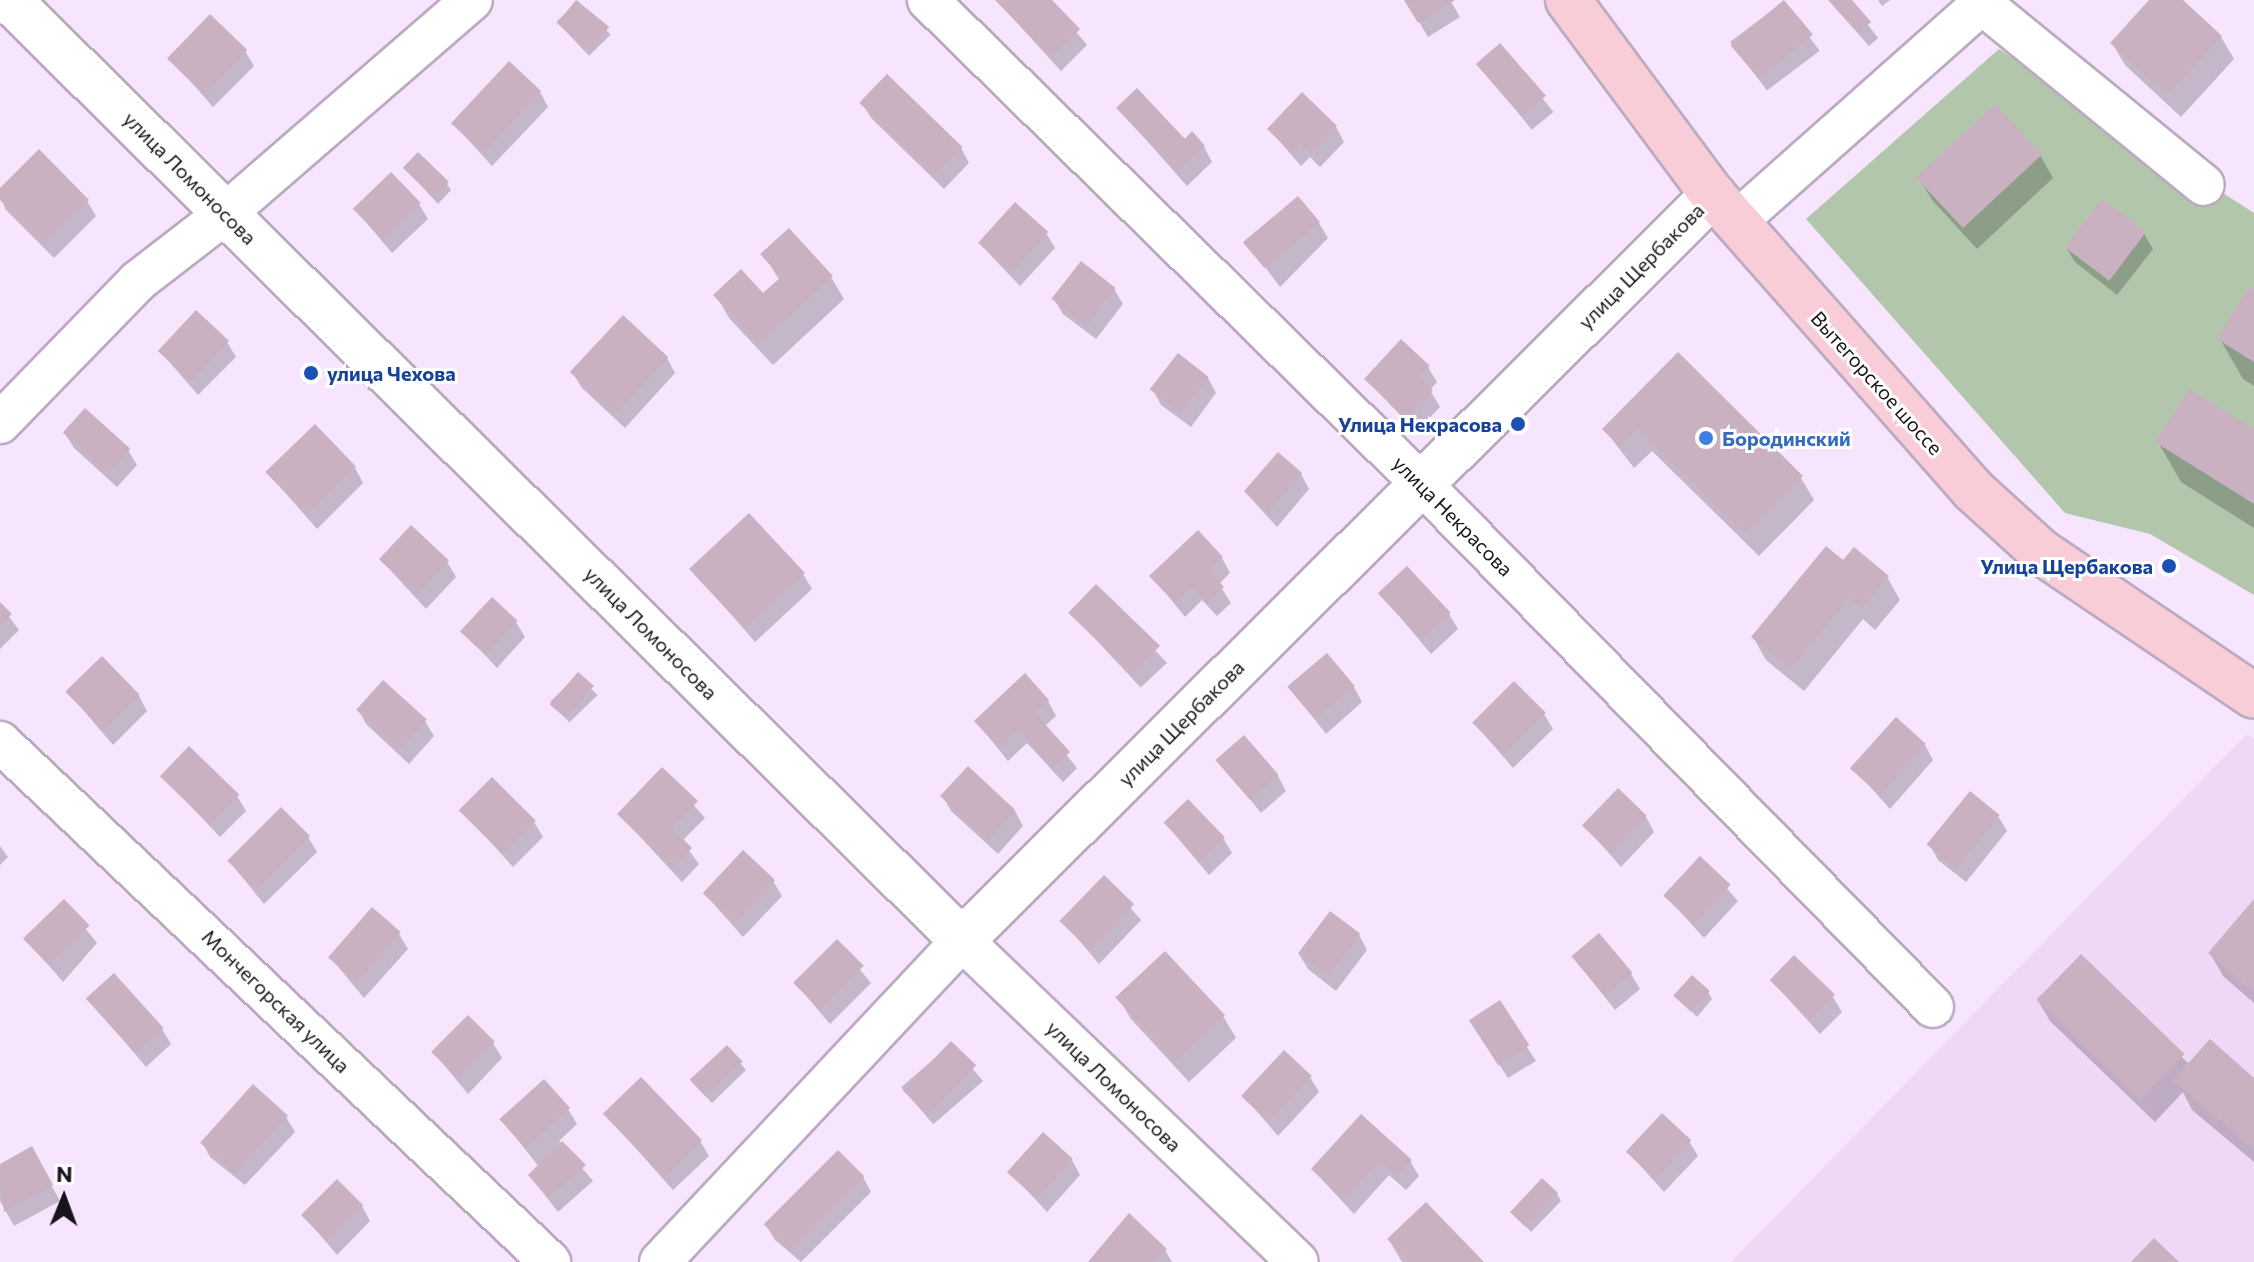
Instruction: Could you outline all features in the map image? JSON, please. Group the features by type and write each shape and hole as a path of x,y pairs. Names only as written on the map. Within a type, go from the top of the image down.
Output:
{"main road":[{"name":"Вытегорское шоссе","path":"1568,0 1724,208 1973,490 2040,551 2254,696"}],"street":[{"name":"улица Ломоносова","path":"9,0 962,940 1298,1262"},
{"path":"0,423 138,281 226,213 472,0"},
{"name":"улица Некрасова","path":"928,0 1422,484 1933,1007"},
{"path":"1984,2 2204,185"},
{"name":"улица Щербакова","path":"660,1262 962,940 1422,484 1724,208 1984,2"},
{"name":"Мончегорская улица","path":"0,742 550,1262"}],"shaded area":[{"path":"2247,734 2254,739 2254,1262 1731,1262"}],"green space":[{"path":"1999,49 2254,213 2254,595 2150,534 2065,513 1806,219"}],"building":[{"path":"576,0 609,27 591,50 557,23"},
{"path":"995,0 1052,0 1080,29 1051,57"},
{"path":"1404,0 1455,0 1418,23"},
{"path":"1784,0 1813,34 1759,79 1730,45"},
{"path":"1830,0 1852,0 1871,22 1859,32"},
{"path":"2149,0 2183,0 2222,36 2168,95 2110,43"},
{"path":"210,14 247,50 204,95 167,59"},
{"path":"1500,43 1546,96 1522,117 1476,64"},
{"path":"509,61 541,91 483,153 451,123"},
{"path":"887,74 963,147 935,176 859,103"},
{"path":"1137,88 1185,139 1192,131 1205,146 1177,172 1116,108"},
{"path":"1302,92 1337,126 1311,153 1300,144 1291,152 1267,129"},
{"path":"1995,104 2042,154 1963,228 1916,178"},
{"path":"39,149 89,200 44,244 0,200 0,188"},
{"path":"418,152 449,182 434,198 403,168"},
{"path":"391,172 421,203 383,240 353,209"},
{"path":"1298,196 1320,222 1265,268 1243,242"},
{"path":"2102,199 2146,232 2109,281 2065,248"},
{"path":"1015,202 1048,232 1012,273 978,243"},
{"path":"789,228 833,276 759,344 713,295 741,269 763,293 781,277 760,254"},
{"path":"1081,261 1116,288 1086,326 1051,299"},
{"path":"2249,287 2254,290 2254,362 2217,339"},
{"path":"196,310 229,341 191,382 158,351"},
{"path":"623,315 668,357 615,414 570,372"},
{"path":"1401,339 1430,366 1419,377 1433,390 1407,419 1364,379"},
{"name":"Бородинский","path":"1678,352 1803,476 1745,534 1638,429 1620,447 1602,429"},
{"path":"1178,353 1209,377 1180,413 1150,389"},
{"path":"2189,389 2254,429 2254,504 2155,442"},
{"path":"85,408 130,449 108,473 63,433"},
{"path":"315,424 356,466 306,514 265,472"},
{"path":"1278,452 1302,473 1268,512 1244,491"},
{"path":"749,513 805,573 745,629 689,569"},
{"path":"411,525 449,560 417,595 379,559"},
{"path":"1198,530 1223,557 1209,571 1224,587 1207,603 1192,587 1175,603 1149,576"},
{"path":"1826,546 1843,560 1854,547 1889,576 1862,609 1849,598 1790,669 1751,637"},
{"path":"1407,566 1451,613 1421,640 1378,593"},
{"path":"1096,584 1160,646 1132,675 1068,613"},
{"path":"492,597 518,621 486,655 460,631"},
{"path":"0,602 12,614 0,626"},
{"path":"1327,653 1355,686 1315,719 1287,686"},
{"path":"102,656 140,695 103,730 65,691"},
{"path":"578,672 594,686 566,718 550,704"},
{"path":"1025,673 1049,700 1035,713 1070,752 1053,768 1017,729 998,747 974,721"},
{"path":"383,680 427,719 400,749 356,710"},
{"path":"1514,681 1546,713 1504,755 1472,723"},
{"path":"1896,717 1926,744 1880,795 1850,768"},
{"path":"1244,735 1279,775 1250,800 1215,760"},
{"path":"189,746 239,795 210,825 160,776"},
{"path":"968,766 1016,810 988,840 940,796"},
{"path":"662,767 698,801 672,828 692,848 673,868 617,814"},
{"path":"492,777 536,821 503,854 459,810"},
{"path":"1618,788 1647,816 1611,853 1582,825"},
{"path":"1970,791 2000,815 1956,869 1927,845"},
{"path":"1188,799 1225,837 1200,861 1164,823"},
{"path":"281,807 310,836 256,890 227,861"},
{"path":"743,850 775,880 735,923 703,893"},
{"path":"1700,856 1731,885 1694,924 1663,895"},
{"path":"1104,875 1134,904 1090,950 1060,921"},
{"path":"64,899 90,926 49,965 23,939"},
{"path":"2254,899 2254,993 2208,953"},
{"path":"372,907 401,932 357,982 328,958"},
{"path":"1330,911 1360,934 1328,976 1298,953"},
{"path":"1599,933 1632,973 1605,996 1571,956"},
{"path":"837,939 864,966 820,1010 793,983"},
{"path":"1165,951 1225,1015 1175,1062 1115,997"},
{"path":"2081,954 2185,1054 2140,1100 2037,1000"},
{"path":"1794,955 1835,995 1811,1020 1770,980"},
{"path":"114,973 164,1028 135,1053 86,998"},
{"path":"1692,975 1710,991 1691,1012 1673,996"},
{"path":"1500,1000 1529,1045 1498,1065 1469,1020"},
{"path":"468,1015 495,1042 458,1079 431,1052"},
{"path":"2210,1039 2254,1078 2254,1150 2173,1080"},
{"path":"951,1041 976,1065 928,1115 903,1091"},
{"path":"727,1045 743,1062 705,1097 690,1080"},
{"path":"1284,1050 1312,1076 1269,1122 1241,1096"},
{"path":"641,1077 702,1140 664,1177 603,1114"},
{"path":"544,1079 570,1108 526,1148 499,1119"},
{"path":"253,1084 288,1115 235,1174 200,1143"},
{"path":"1662,1113 1691,1140 1655,1179 1626,1152"},
{"path":"1361,1114 1412,1160 1397,1176 1380,1161 1344,1200 1311,1169"},
{"path":"1043,1132 1073,1159 1037,1199 1007,1172"},
{"path":"562,1141 586,1165 548,1198 528,1175"},
{"path":"32,1146 53,1185 4,1212 0,1164"},
{"path":"838,1150 864,1176 790,1250 764,1224"},
{"path":"1542,1178 1558,1193 1526,1227 1510,1212"},
{"path":"337,1179 363,1205 327,1241 301,1215"},
{"path":"1426,1202 1484,1262 1409,1262 1387,1239"},
{"path":"1129,1213 1167,1249 1155,1262 1088,1262"},
{"path":"2154,1238 2179,1262 2131,1262"}],"place":[{"name":"улица Чехова","path":"311,373"},
{"name":"Улица Некрасова","path":"1518,424"},
{"name":"Бородинский","path":"1706,438"},
{"name":"Улица Щербакова","path":"2169,566"}]}
